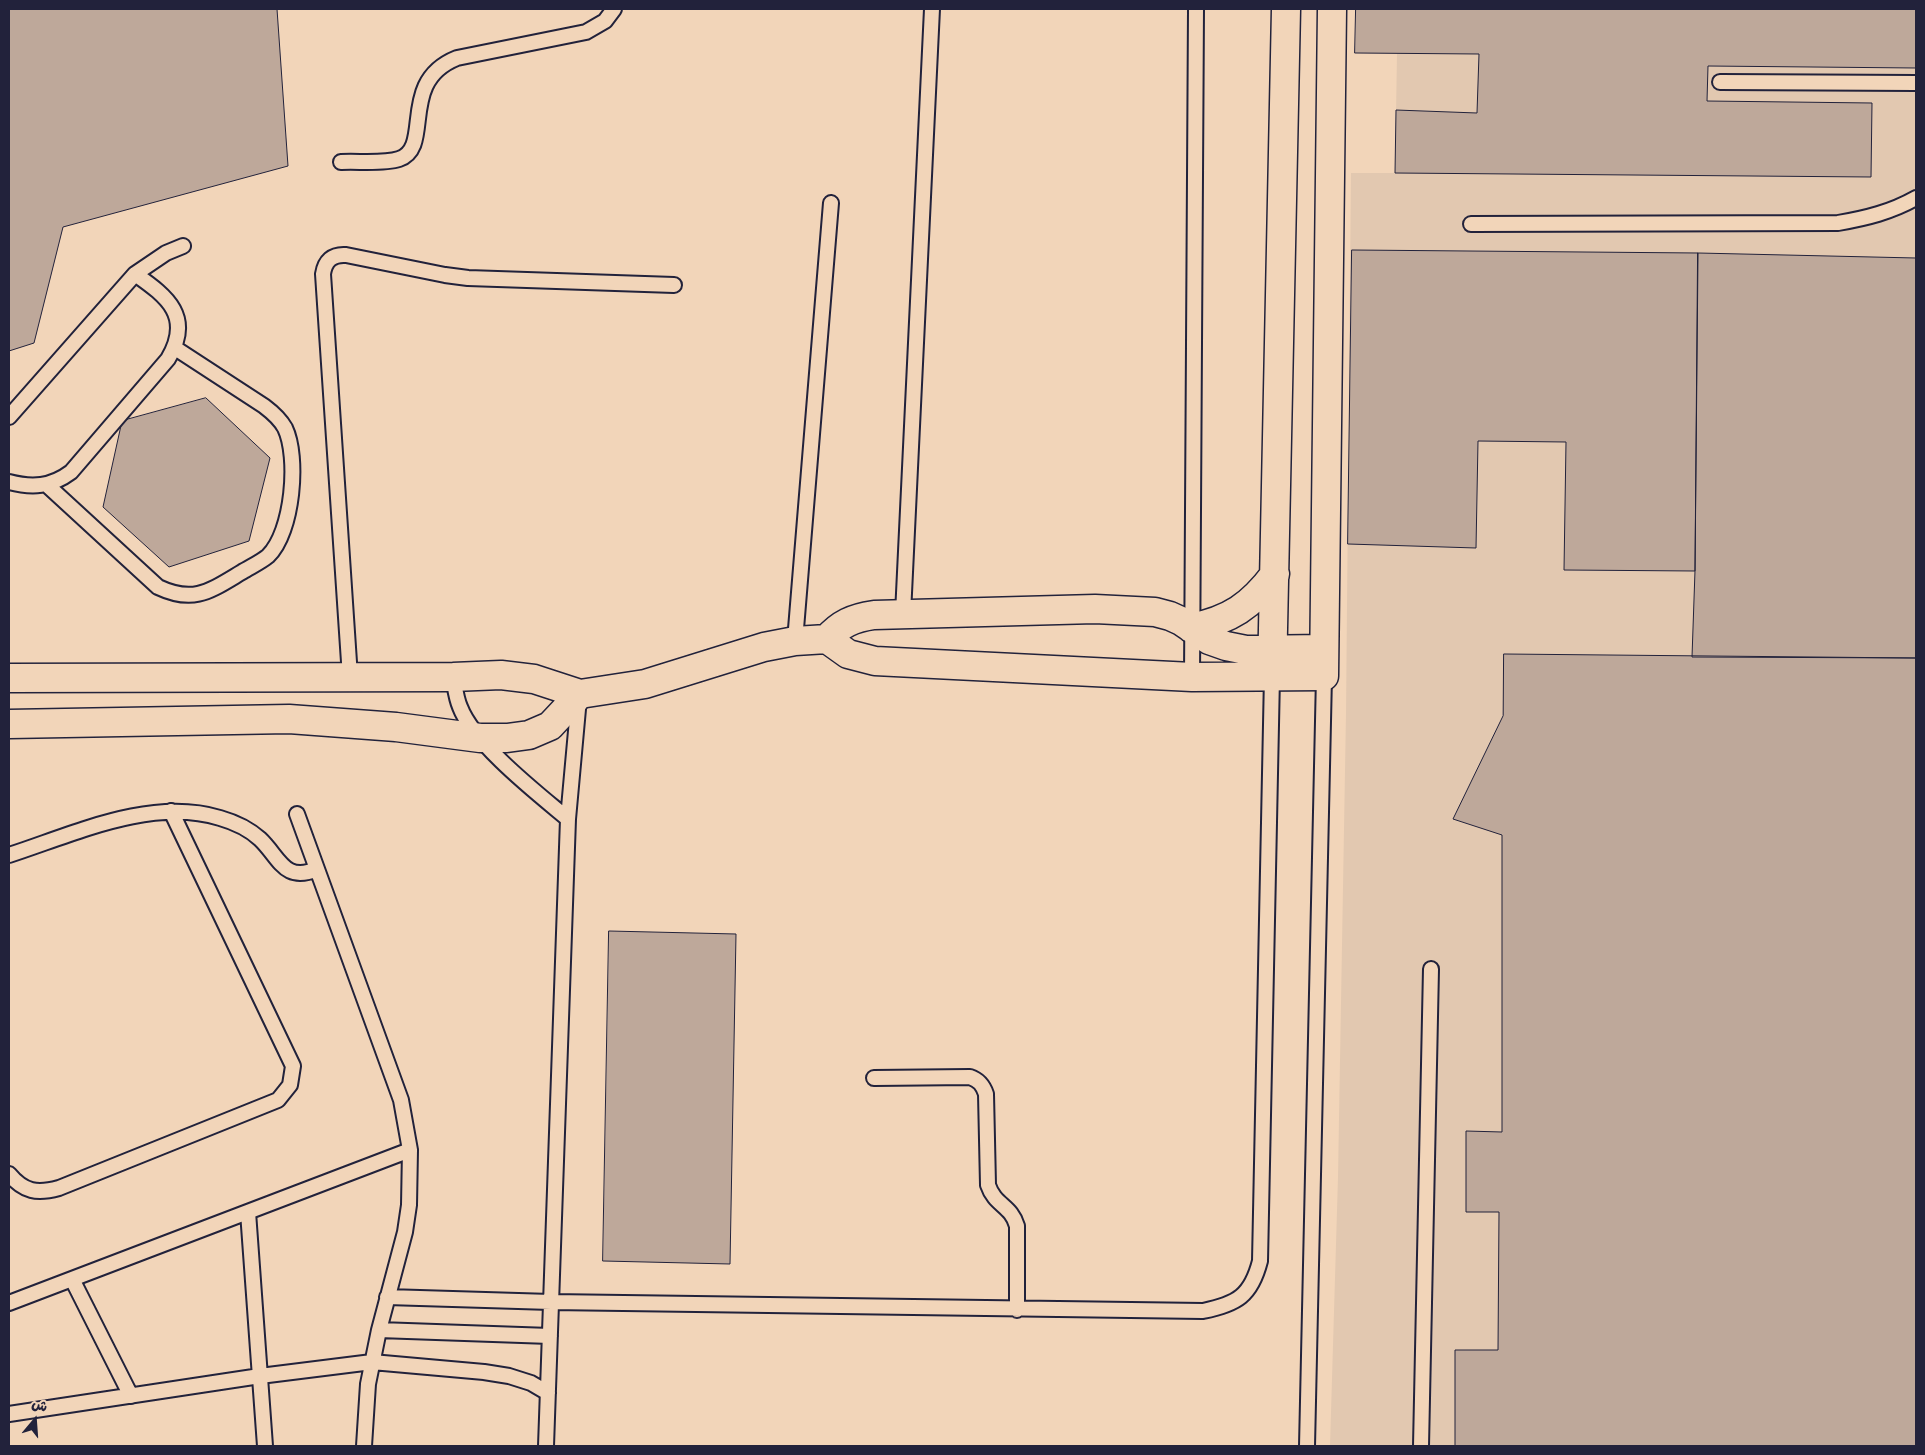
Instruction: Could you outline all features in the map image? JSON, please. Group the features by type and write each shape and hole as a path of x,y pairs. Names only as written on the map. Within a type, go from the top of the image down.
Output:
{"street":[{"path":"1272,676 1286,9"},
{"path":"9,678 453,677 501,675 534,679 580,694 646,684 708,666 735,655 795,641 827,639 848,654 875,661 1192,677 1324,676 1332,9"},
{"path":"1191,628 1211,624 1230,616 1258,595 1275,574"},
{"path":"827,639 836,629 853,619 874,615 1095,609 1155,612 1170,616 1209,640 1246,650 1324,649"},
{"path":"9,724 289,720 396,727 480,738 507,738 530,735 550,726 580,694"}],"lane":[{"path":"341,162 393,161 408,154 416,139 420,97 424,87 430,77 447,62 457,58 586,32 605,21 614,9"},
{"path":"903,614 932,9"},
{"path":"1192,677 1196,9"},
{"path":"1720,82 1916,83"},
{"path":"1471,224 1838,222 1868,218 1896,209 1916,198"},
{"path":"795,641 831,203"},
{"path":"9,417 134,274 166,253 183,246"},
{"path":"350,677 323,274 328,260 339,255 346,255 445,275 489,280 674,286"},
{"path":"9,482 34,486 47,485 60,480 71,472 168,359 175,348 178,335 176,318 170,303 160,291 134,274"},
{"path":"47,485 158,587 172,594 188,596 200,595 211,591 268,556 279,540 290,508 292,494 291,453 289,439 284,427 275,415 264,406 175,348"},
{"path":"387,1298 1017,1310 1203,1311 1239,1300 1249,1289 1260,1261 1272,676"},
{"path":"1307,1446 1324,676"},
{"path":"453,677 460,707 480,738 526,784 568,819"},
{"path":"546,1446 568,819 580,694"},
{"path":"9,1174 17,1183 27,1189 43,1192 59,1188 278,1100 290,1085 293,1066 171,811"},
{"path":"9,855 120,819 145,813 196,812 220,817 259,838 269,848 280,865 289,871 299,874 309,873 317,869"},
{"path":"297,814 401,1100 410,1150 409,1205 405,1232 372,1362 365,1411 364,1446"},
{"path":"1421,1446 1431,969"},
{"path":"874,1078 970,1077 976,1079 984,1088 986,1094 988,1185 991,1195 1013,1214 1017,1226 1017,1310"},
{"path":"9,1303 410,1150"},
{"path":"248,1212 265,1446"},
{"path":"72,1279 131,1396"},
{"path":"379,1330 550,1336"},
{"path":"9,1414 260,1376 372,1362 509,1376 531,1383 548,1393"}],"shaded area":[{"path":"1356,9 1916,9 1916,1446 1330,1446 1338,1177 1346,713 1351,173 1395,173 1397,54 1355,53"}],"building":[{"path":"9,9 277,9 288,166 63,227 34,343 9,351"},
{"path":"1356,9 1916,9 1916,68 1708,66 1707,101 1872,103 1871,177 1395,173 1396,110 1477,113 1479,54 1355,53"},
{"path":"1352,250 1698,253 1695,571 1564,570 1566,442 1478,441 1476,548 1348,544"},
{"path":"1698,253 1916,258 1916,658 1692,657 1695,571"},
{"path":"206,398 270,458 249,541 169,567 103,507 122,421"},
{"path":"1504,654 1916,658 1916,1446 1455,1446 1455,1350 1498,1350 1499,1212 1466,1212 1466,1131 1502,1132 1502,835 1453,819 1503,716"},
{"path":"609,931 736,934 730,1264 603,1261"}]}
